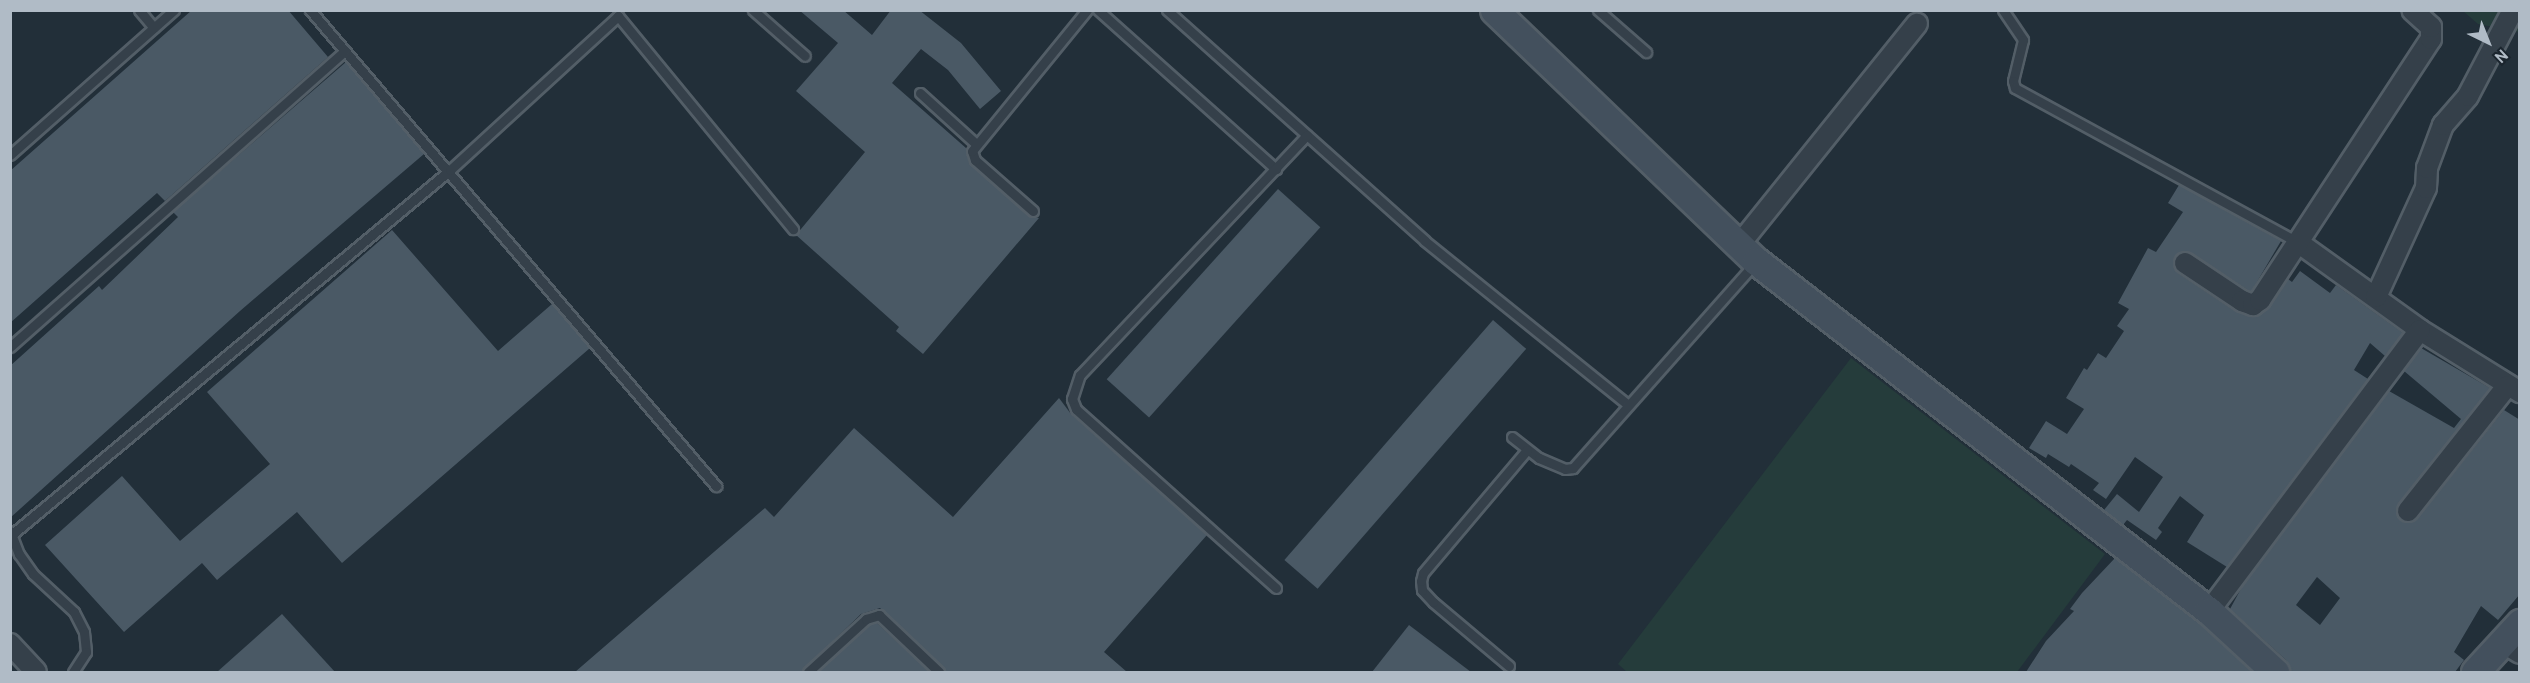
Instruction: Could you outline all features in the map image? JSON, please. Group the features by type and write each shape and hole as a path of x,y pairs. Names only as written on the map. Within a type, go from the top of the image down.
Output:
{"street":[{"path":"1494,10 1748,253 2209,611 2275,672"},
{"path":"2185,263 2253,305 2299,243 2432,39 2431,27 2412,10"},
{"path":"2376,297 2426,188 2427,168 2443,125 2468,96 2513,10"},
{"path":"1748,253 1917,24"},
{"path":"2299,243 2420,330 2513,389 2408,511"},
{"path":"2209,611 2420,330"},
{"path":"2475,672 2514,639"},
{"path":"10,644 36,672"}],"lane":[{"path":"139,10 154,28"},
{"path":"10,155 174,10"},
{"path":"310,10 450,170 716,486"},
{"path":"753,10 805,56"},
{"path":"1033,212 975,160 972,151 1088,10"},
{"path":"1098,10 1276,169"},
{"path":"1167,10 1425,241 1628,405"},
{"path":"1598,10 1646,51"},
{"path":"2002,10 2024,40 2013,81 2015,88 2299,243"},
{"path":"73,672 86,652 84,632 74,612 24,561 12,534 450,170 616,13 793,229"},
{"path":"10,347 345,51"},
{"path":"920,93 976,144"},
{"path":"1276,588 1076,409 1072,399 1080,375 1307,135"},
{"path":"1512,437 1527,450 1556,465 1573,468 1628,405 1748,253"},
{"path":"1509,666 1433,602 1422,591 1420,581 1423,573 1527,450"},
{"path":"808,672 866,619 879,615 939,672"}],"green space":[{"path":"2463,11 2519,11 2519,32 2478,24"},
{"path":"1851,358 2105,554 2017,672 1627,672 1618,664"}],"building":[{"path":"192,10 288,10 328,57 165,201 157,193 10,323 10,171"},
{"path":"799,10 843,10 872,35 891,10 919,10 961,43 1001,91 980,109 948,70 921,49 892,83 966,148 971,165 1029,216 1039,218 923,354 896,331 899,327 796,235 865,152 796,91 838,43"},
{"path":"346,62 424,154 240,311 10,518 10,366 99,286 102,290 178,217 173,212"},
{"path":"2179,185 2281,241 2251,292 2191,253 2180,252 2175,257 2178,273 2235,311 2249,316 2260,315 2288,279 2292,282 2300,271 2330,293 2336,285 2403,333 2385,356 2370,343 2354,370 2368,379 2227,567 2187,542 2204,515 2180,496 2158,528 2162,532 2156,540 2127,520 2123,525 2104,510 2117,494 2139,512 2163,477 2135,457 2106,499 2093,490 2099,483 2071,464 2069,467 2048,454 2046,458 2029,448 2046,421 2067,434 2084,409 2066,398 2084,368 2087,370 2098,353 2106,358 2124,331 2117,326 2129,309 2118,303 2148,248 2156,252 2183,212 2168,203"},
{"path":"1278,189 1320,227 1149,417 1107,379"},
{"path":"392,230 498,351 552,304 590,348 342,563 297,512 217,580 202,563 124,632 45,545 122,476 180,541 270,464 207,392"},
{"path":"1493,320 1526,349 1318,589 1284,560"},
{"path":"2421,348 2490,388 2399,504 2397,516 2407,523 2417,519 2504,410 2520,420 2520,594 2498,620 2481,606 2454,652 2464,660 2455,672 2290,672 2286,660 2230,609 2243,585 2389,391 2454,428 2461,419 2404,371","holes":["2317,577 2340,598 2320,625 2296,605"]},
{"path":"1059,398 1071,414 1207,535 1104,652 1127,672 946,672 880,608 861,614 801,672 575,672 765,508 774,517 854,428 953,517"},
{"path":"2115,558 2199,623 2252,672 2026,672 2046,641 2074,611 2070,609 2082,593"},
{"path":"282,614 335,672 217,672"},
{"path":"877,623 930,672 817,672 869,625"},
{"path":"1409,625 1471,672 1372,672"}]}
